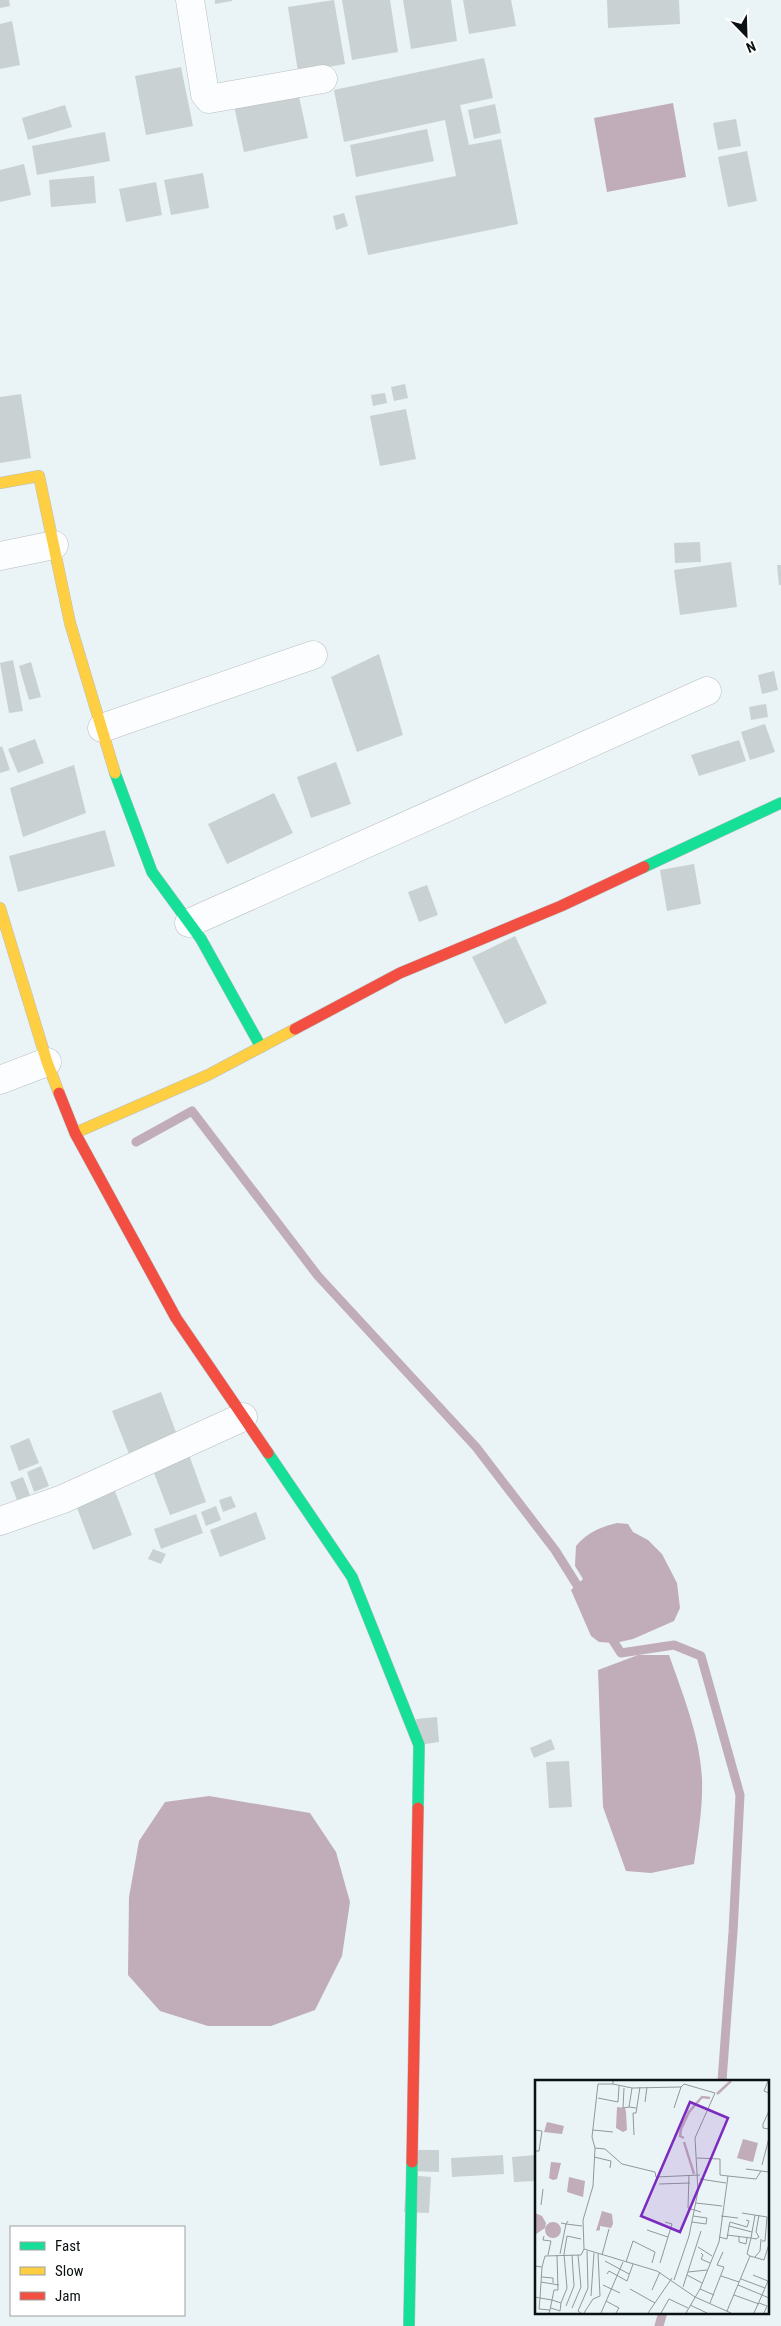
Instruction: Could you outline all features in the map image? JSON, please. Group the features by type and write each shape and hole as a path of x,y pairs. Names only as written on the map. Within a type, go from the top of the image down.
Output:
{"street":[{"path":"190,0 205,94 209,99 323,79"},
{"path":"0,483 39,476 70,623 121,793 152,872 201,939 261,1047"},
{"path":"0,556 54,545"},
{"path":"102,728 313,655"},
{"path":"189,923 707,691"},
{"path":"76,1133 208,1075 400,973 561,906 781,804"},
{"path":"0,908 47,1062 76,1133 176,1318 352,1577 419,1744 409,2326"},
{"path":"0,1080 47,1062"},
{"path":"0,1521 63,1499 244,1418"}],"shaded area":[{"path":"673,103 686,177 607,192 594,118"},
{"path":"617,1523 628,1524 633,1532 648,1540 662,1554 677,1583 680,1608 674,1621 633,1639 615,1643 599,1642 591,1636 571,1590 583,1579 575,1566 576,1546 594,1531"},
{"path":"638,1655 669,1655 694,1731 701,1763 702,1779 701,1811 694,1864 651,1873 626,1871 603,1807 598,1670"},
{"path":"209,1796 310,1813 336,1852 350,1902 342,1956 315,2010 271,2026 208,2026 160,2011 128,1975 129,1897 139,1841 165,1802"}],"building":[{"path":"0,0 9,0 10,6 0,8"},
{"path":"215,0 232,0 232,1 215,4"},
{"path":"334,0 345,64 298,72 288,7"},
{"path":"342,0 390,0 398,52 352,60"},
{"path":"403,0 451,0 457,41 411,49"},
{"path":"463,0 511,0 516,26 469,34"},
{"path":"607,0 679,0 680,24 608,28"},
{"path":"12,21 20,65 0,69 0,24"},
{"path":"484,58 493,98 460,105 469,145 501,139 518,224 368,255 355,196 456,176 445,120 344,142 334,90"},
{"path":"181,67 193,126 146,135 135,76"},
{"path":"298,92 308,138 244,152 234,106"},
{"path":"495,104 501,133 474,139 468,110"},
{"path":"65,105 72,127 28,140 22,118"},
{"path":"736,119 741,146 718,150 713,123"},
{"path":"427,129 434,161 356,177 350,145"},
{"path":"105,132 110,161 37,175 32,146"},
{"path":"747,151 757,201 728,207 718,157"},
{"path":"24,164 31,195 0,202 0,170"},
{"path":"203,173 209,208 171,215 164,180"},
{"path":"94,176 96,203 51,207 49,180"},
{"path":"156,182 162,215 126,222 119,189"},
{"path":"344,213 348,226 336,230 333,216"},
{"path":"405,384 408,398 394,401 391,387"},
{"path":"385,393 387,403 373,406 371,395"},
{"path":"21,394 31,458 0,463 0,397"},
{"path":"406,409 416,459 380,466 370,416"},
{"path":"700,542 701,562 675,563 674,543"},
{"path":"731,562 737,607 680,615 674,570"},
{"path":"777,565 781,565 781,585 779,585"},
{"path":"379,654 403,735 357,752 331,677"},
{"path":"13,660 23,711 9,713 0,663"},
{"path":"31,662 41,697 29,700 19,666"},
{"path":"774,671 778,690 762,694 758,675"},
{"path":"766,704 768,717 751,720 749,707"},
{"path":"765,724 775,752 750,760 741,732"},
{"path":"35,739 44,763 18,773 8,749"},
{"path":"739,740 746,761 699,776 691,755"},
{"path":"2,746 10,770 0,773 0,747"},
{"path":"336,762 351,804 311,818 297,777"},
{"path":"74,765 86,813 23,837 10,788"},
{"path":"274,793 293,833 227,864 208,824"},
{"path":"105,830 115,866 18,892 9,856"},
{"path":"694,864 701,904 667,911 660,870"},
{"path":"427,885 438,915 419,922 408,892"},
{"path":"515,936 547,1003 505,1024 472,957"},
{"path":"161,1392 177,1435 129,1454 112,1411"},
{"path":"29,1438 39,1463 19,1471 10,1446"},
{"path":"188,1452 206,1502 170,1515 151,1465"},
{"path":"41,1466 49,1486 34,1492 27,1472"},
{"path":"23,1477 30,1495 17,1500 10,1482"},
{"path":"113,1486 132,1535 93,1550 74,1500"},
{"path":"231,1496 236,1507 223,1512 219,1500"},
{"path":"216,1506 221,1520 206,1526 201,1512"},
{"path":"256,1512 266,1539 220,1557 210,1530"},
{"path":"196,1514 203,1533 161,1549 154,1529"},
{"path":"153,1549 166,1554 161,1564 148,1559"},
{"path":"437,1717 439,1742 419,1745 416,1719"},
{"path":"551,1739 555,1749 534,1758 530,1748"},
{"path":"569,1761 572,1807 549,1808 546,1762"},
{"path":"408,2150 439,2150 439,2172 407,2171"},
{"path":"503,2155 504,2174 452,2177 451,2158"},
{"path":"535,2155 535,2181 514,2182 512,2157"},
{"path":"407,2175 431,2177 429,2213 404,2212"}],"waterway":[{"path":"136,1142 192,1111 318,1276 476,1447 555,1550 582,1593"},
{"path":"608,1633 621,1653 674,1645 701,1656 740,1795 733,1932 722,2080"},
{"path":"659,2326 662,2314"}],"traffic: fast":[{"path":"115,773 152,872 201,939 261,1047"},
{"path":"644,867 781,803"},
{"path":"268,1453 352,1577 419,1745 418,1808"},
{"path":"409,2326 412,2162"}],"traffic: slow":[{"path":"0,483 39,476 70,623 115,773"},
{"path":"0,908 47,1062 59,1093"},
{"path":"75,1133 208,1075 295,1029"}],"traffic: jam":[{"path":"295,1029 400,973 561,906 644,867"},
{"path":"59,1093 75,1133 176,1318 268,1453"},
{"path":"412,2162 418,1808"}]}
